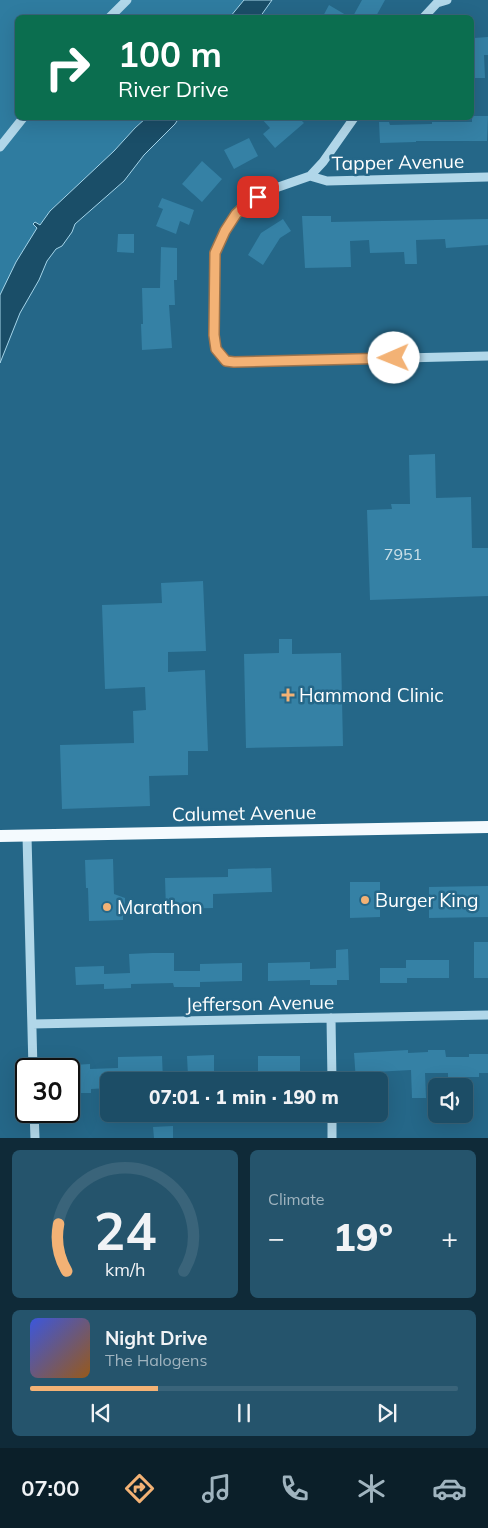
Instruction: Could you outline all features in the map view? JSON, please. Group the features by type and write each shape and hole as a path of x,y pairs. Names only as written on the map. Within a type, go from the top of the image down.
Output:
{"main road":[{"name":"Calumet Avenue","path":"0,836 488,827"}],"street":[{"path":"112,15 127,0"},
{"path":"426,15 437,3 447,0"},
{"path":"0,147 21,120"},
{"path":"353,120 323,162 310,176 267,191 249,202 236,214 225,231 215,253 214,335 216,349 226,361 234,362 488,356"},
{"name":"Tapper Avenue","path":"310,176 327,181 488,177"},
{"path":"27,836 33,1058"},
{"name":"Jefferson Avenue","path":"32,1024 488,1015"},
{"path":"331,1018 332,1072"},
{"path":"332,1122 332,1138"},
{"path":"34,1123 35,1138"}],"shaded area":[{"path":"0,0 244,0 232,15 15,15 15,120 144,120 50,211 39,226 35,222 33,224 38,228 16,262 0,295"},
{"path":"244,0 272,0 261,15 232,15"},
{"path":"144,120 178,120 144,155 124,181 75,224 62,246 56,249 47,261 39,280 20,313 0,363 0,295 16,262 37,228 33,224 35,222 40,225 50,211 114,151"}],"building":[{"path":"362,0 385,0 377,15 354,15"},
{"path":"329,5 346,15 324,15"},
{"path":"488,37 488,55 484,55 485,78 474,78 474,38"},
{"path":"474,116 488,116 487,141 380,143 379,122 389,122 390,125 472,122"},
{"path":"263,120 301,120 304,123 275,148 263,134 270,128"},
{"path":"249,138 258,156 234,169 224,150"},
{"path":"202,161 222,179 202,202 182,184"},
{"path":"162,198 194,210 189,225 180,221 176,234 156,226 163,209 158,207"},
{"path":"302,216 331,216 331,222 488,219 488,245 446,248 445,239 416,240 417,264 405,264 404,252 370,253 369,240 350,241 351,267 305,268"},
{"path":"283,219 291,231 280,238 263,265 248,255 261,233"},
{"path":"118,234 134,234 134,253 117,252"},
{"path":"161,247 177,248 177,280 174,280 175,305 169,305 172,348 142,350 142,288 160,288"},
{"path":"435,454 436,498 471,497 472,548 488,548 488,596 370,600 367,510 392,509 391,504 410,504 409,455"},
{"path":"203,581 206,651 168,652 168,672 205,670 208,751 188,751 188,775 149,776 150,806 62,809 60,745 134,743 133,711 146,710 145,687 105,689 102,605 162,603 161,583"},
{"path":"279,639 292,639 292,654 341,653 343,746 246,748 244,654 279,653"},
{"path":"113,859 114,894 125,898 123,920 89,921 85,860"},
{"path":"271,868 272,892 213,894 213,908 166,909 165,878 228,877 228,869"},
{"name":"Burger King","path":"350,882 380,882 380,917 350,918"},
{"path":"488,886 488,917 429,918 429,887"},
{"path":"474,942 488,942 488,978 474,978"},
{"path":"348,949 349,980 337,980 337,985 310,985 310,980 268,981 268,963 310,962 310,969 336,968 336,950"},
{"path":"174,953 174,971 200,971 200,964 242,963 242,981 200,982 200,987 174,987 173,983 131,984 131,988 104,989 104,984 76,985 75,967 104,966 104,974 130,973 129,954"},
{"path":"406,960 449,960 449,978 407,978 407,983 380,983 380,968 406,968"},
{"path":"408,1050 408,1053 445,1050 446,1057 469,1057 469,1054 488,1054 488,1073 479,1073 479,1077 448,1078 448,1073 425,1073 426,1098 412,1098 411,1070 355,1072 354,1053"},
{"path":"214,1055 214,1072 188,1072 187,1056"},
{"path":"162,1056 163,1072 100,1072 100,1088 91,1089 91,1093 80,1093 80,1065 90,1064 90,1069 118,1068 118,1057"},
{"path":"258,1056 300,1056 300,1072 258,1072"},
{"path":"173,1126 173,1138 154,1138 153,1127"}],"place":[{"name":"Hammond Clinic","path":"288,695"},
{"name":"Burger King","path":"365,900"},
{"name":"Marathon","path":"107,907"}],"route":[{"path":"258,197 249,202 236,214 225,231 215,253 214,335 216,349 226,361 394,358"}]}
